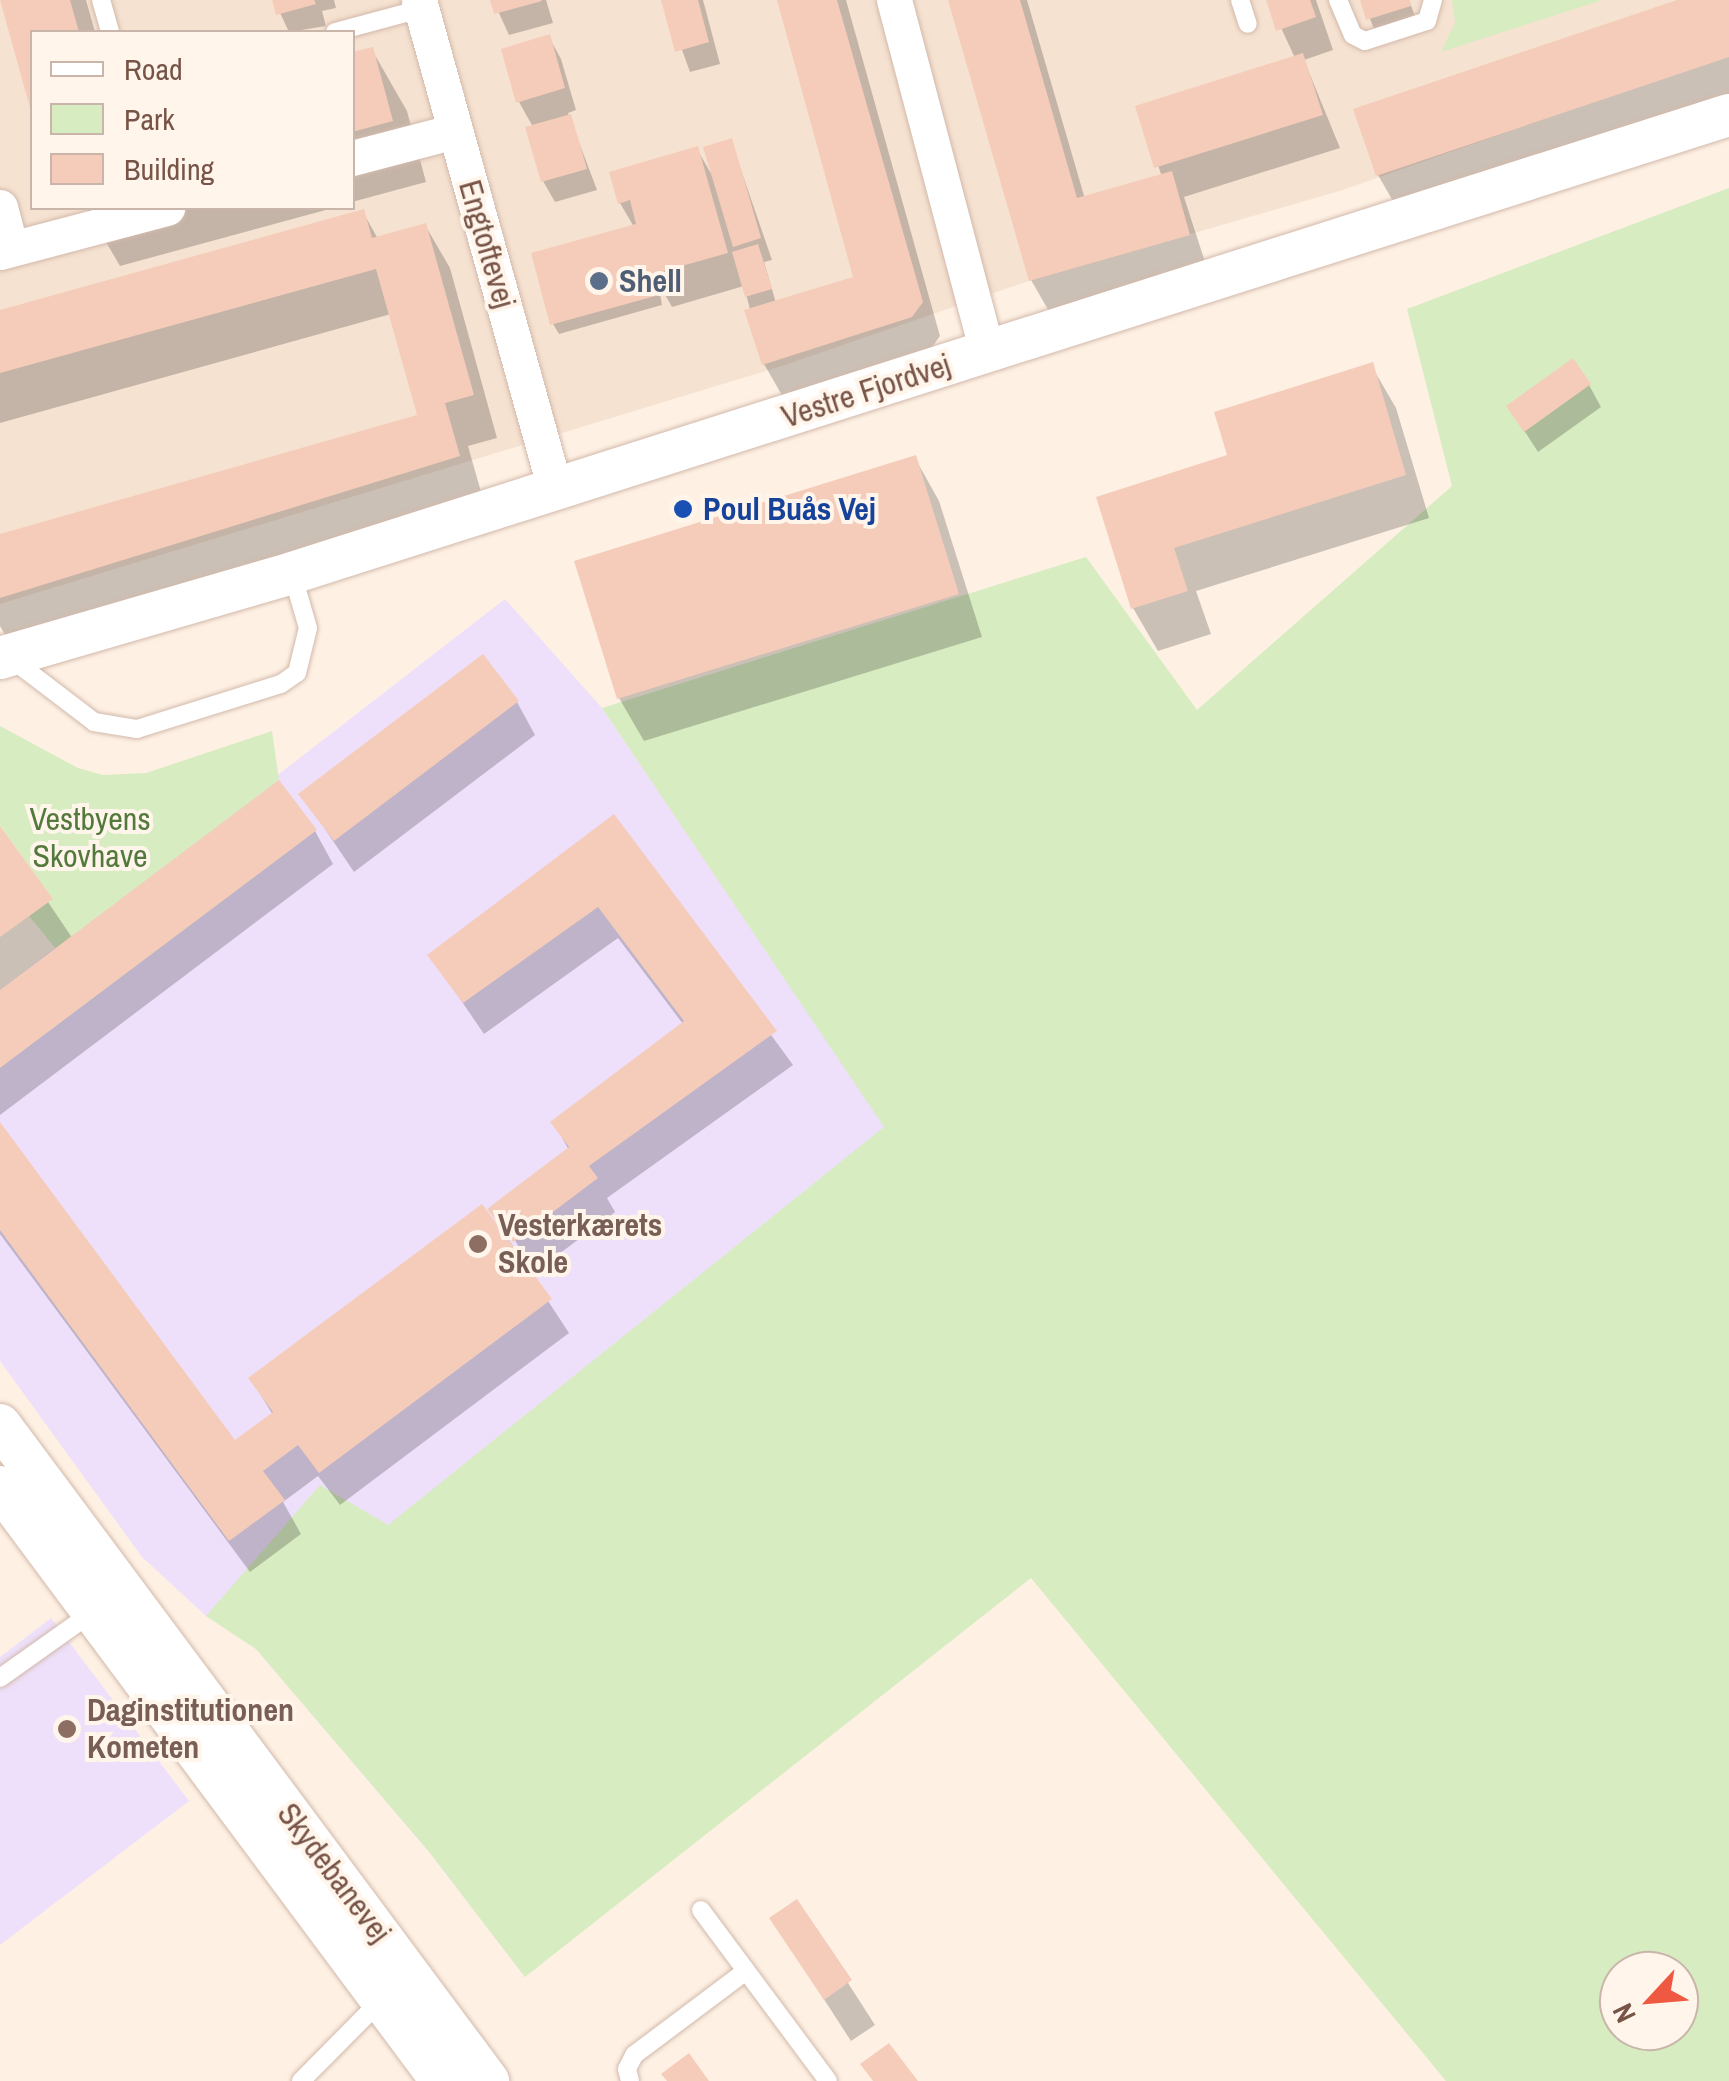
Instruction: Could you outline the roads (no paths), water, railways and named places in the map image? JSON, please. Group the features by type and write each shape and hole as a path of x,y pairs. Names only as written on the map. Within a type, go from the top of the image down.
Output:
{"street":[{"path":"894,0 987,352"},
{"name":"Engtoftevej","path":"420,4 555,489"},
{"name":"Vestre Fjordvej","path":"4,657 292,573 1729,114"},
{"path":"355,157 455,131"},
{"path":"0,207 6,251 160,210"},
{"name":"Skydebanevej","path":"0,1424 104,1596 396,1988 488,2081"},
{"name":"Skydebanevej","path":"0,1487 104,1596"},
{"name":"Skydebanevej","path":"396,1988 442,2081"}],"lane":[{"path":"101,0 109,30"},
{"path":"1240,0 1248,24"},
{"path":"1338,0 1353,35 1365,41 1426,21 1433,0"},
{"path":"341,30 420,4"},
{"path":"4,657 94,722 137,729 281,684 297,672 308,628 292,573"},
{"path":"0,1678 104,1596"},
{"path":"701,1910 828,2081"},
{"path":"630,2081 627,2069 634,2055 746,1971"},
{"path":"301,2081 396,1988"}],"place":[{"name":"Shell","path":"599,281"},
{"name":"Poul Buås Vej","path":"683,509"},
{"name":"Vesterkærets Skole","path":"478,1244"},
{"name":"Daginstitutionen Kometen","path":"67,1729"}],"park label":[{"name":"Vestbyens Skovhave","path":"90,838"}]}
